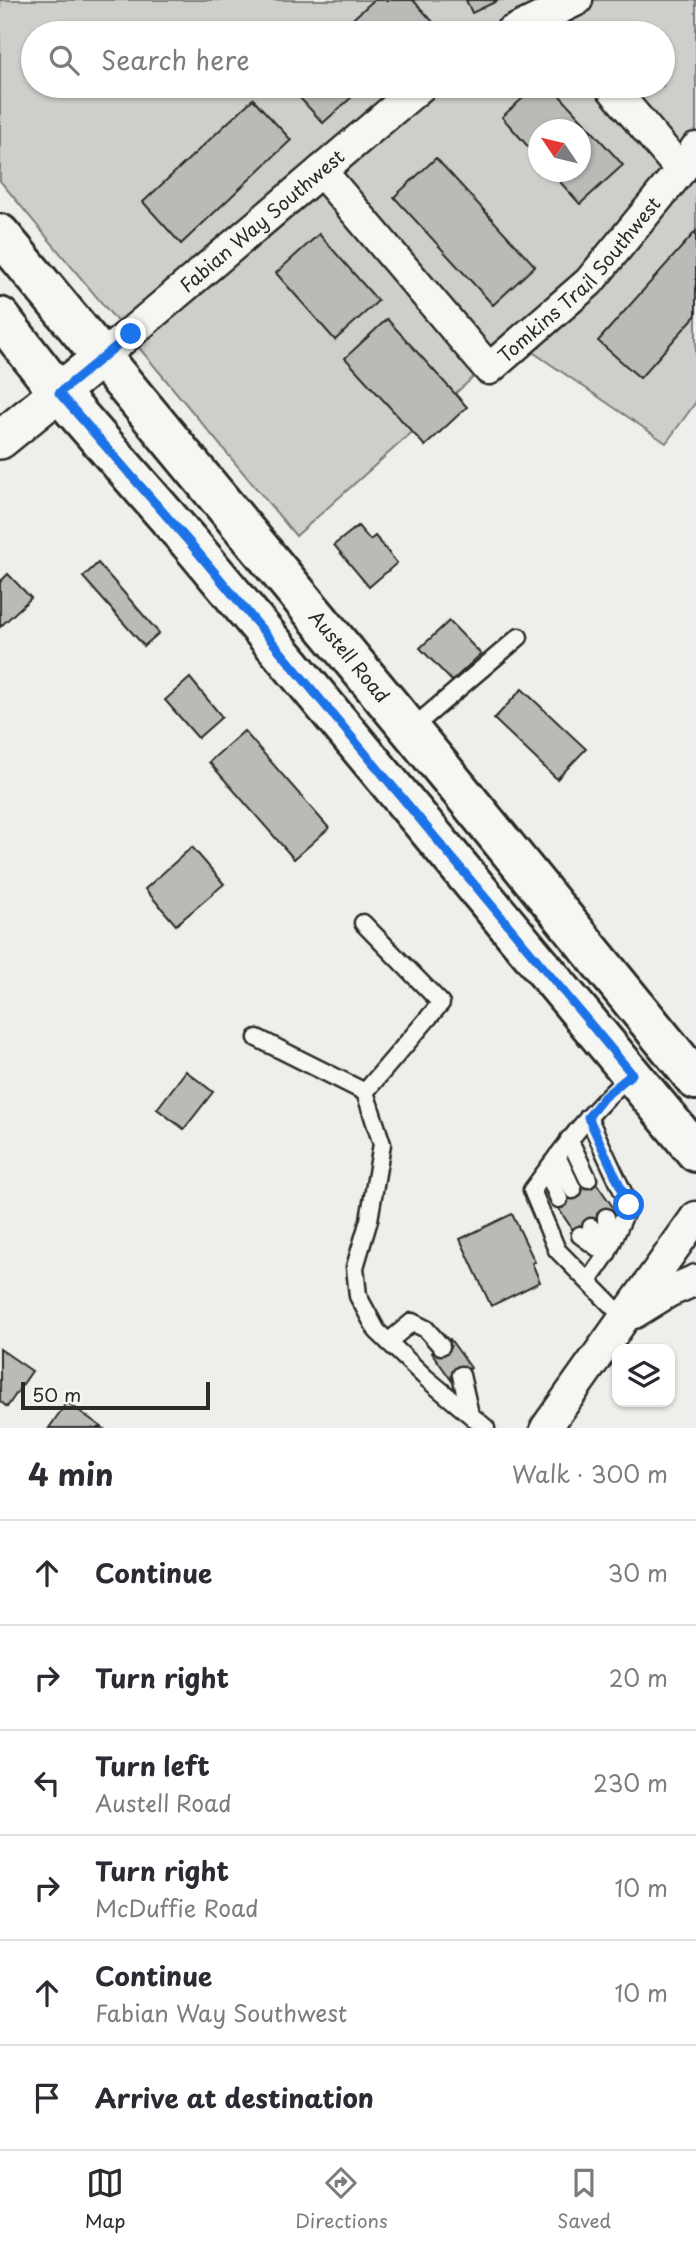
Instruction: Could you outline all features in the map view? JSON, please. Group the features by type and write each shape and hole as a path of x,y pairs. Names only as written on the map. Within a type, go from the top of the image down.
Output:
{"main road":[{"name":"Austell Road","path":"0,234 411,730 696,1080"},
{"path":"0,317 59,393 190,543 696,1152"}],"street":[{"path":"560,21 577,0"},
{"name":"Fabian Way Southwest","path":"102,358 407,98"},
{"path":"623,98 689,159"},
{"name":"Tomkins Trail Southwest","path":"321,170 489,369 589,282 689,159"},
{"path":"0,440 102,358"},
{"path":"547,1428 696,1217"},
{"path":"625,1319 668,1292 696,1280"}],"lane":[{"path":"411,730 519,637"},
{"path":"363,923 441,1003 365,1092"},
{"path":"257,1038 365,1092 382,1144 369,1220 355,1267 358,1296 377,1331 486,1428"},
{"path":"625,1319 557,1250 532,1190 604,1097 632,1074"},
{"path":"588,1117 629,1205 607,1254 588,1281"},
{"path":"569,1139 588,1180"},
{"path":"547,1171 566,1194 557,1156"},
{"path":"606,1217 607,1254"},
{"path":"585,1231 607,1254"},
{"path":"388,1342 412,1322 426,1329 441,1346"},
{"path":"461,1375 470,1414"}],"shaded area":[{"path":"0,0 696,0 696,402 666,443 515,340 296,536 0,181"}],"building":[{"path":"374,0 413,0 432,21 350,21"},
{"path":"466,0 499,0 472,13"},
{"path":"300,98 351,98 323,123"},
{"path":"523,98 562,98 581,119 528,119 528,147 502,117"},
{"path":"253,99 291,140 181,244 143,202"},
{"path":"591,130 623,165 580,204 560,182 591,182"},
{"path":"436,158 535,266 493,305 394,197"},
{"path":"696,231 696,315 640,378 598,341"},
{"path":"319,234 378,301 335,340 276,273"},
{"path":"387,319 467,407 425,446 345,358"},
{"path":"358,526 370,540 375,536 397,563 369,587 334,545"},
{"path":"98,563 159,633 144,646 83,577"},
{"path":"8,574 31,598 0,627 0,582"},
{"path":"449,621 481,654 452,681 420,648"},
{"path":"190,678 222,717 198,738 165,700"},
{"path":"522,689 586,749 557,779 494,719"},
{"path":"244,731 329,828 294,859 209,762"},
{"path":"192,847 224,884 176,925 145,889"},
{"path":"186,1071 213,1092 184,1129 157,1109"},
{"path":"592,1177 615,1210 577,1236 554,1202"},
{"path":"512,1214 535,1262 532,1263 540,1282 491,1306 460,1239"},
{"path":"450,1339 471,1368 452,1381 432,1353"},
{"path":"0,1349 32,1371 7,1407 0,1401"},
{"path":"67,1402 103,1428 49,1428"}],"route":[{"path":"131,334 59,393 190,543 632,1074 604,1097 588,1117 629,1205"}]}
